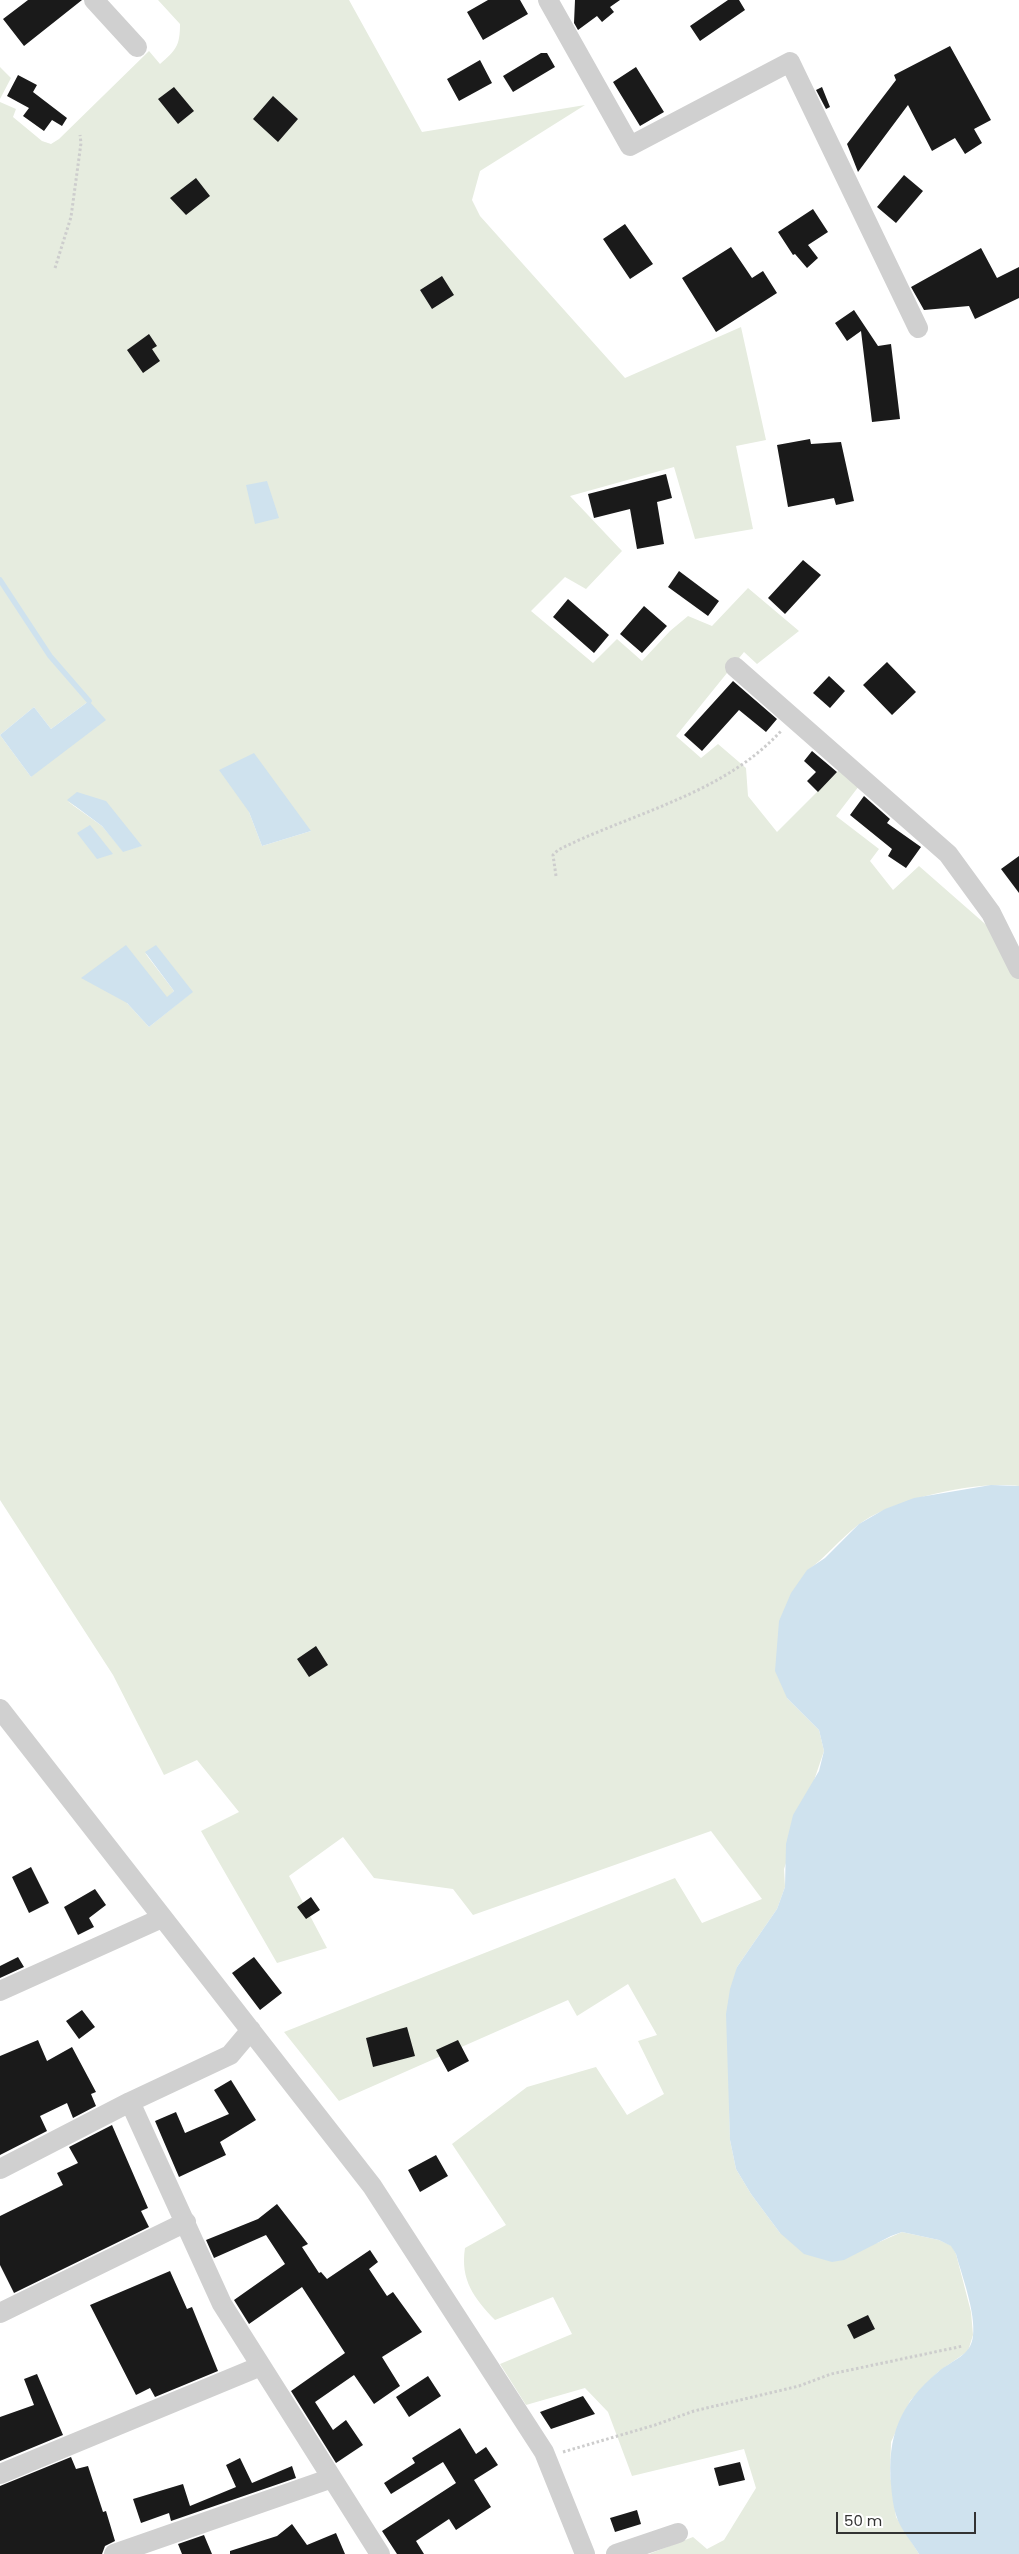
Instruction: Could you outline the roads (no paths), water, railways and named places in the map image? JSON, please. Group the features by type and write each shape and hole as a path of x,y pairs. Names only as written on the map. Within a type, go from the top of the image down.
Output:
{"street":[{"path":"548,0 630,146 790,62 918,328"},
{"path":"100,2 137,47"},
{"path":"735,667 948,854 990,913 1019,969"},
{"path":"0,1709 372,2186 544,2452 585,2554"},
{"path":"0,1991 162,1918"},
{"path":"0,2169 130,2102 230,2055 251,2030"},
{"path":"130,2102 222,2304 380,2554"},
{"path":"0,2313 186,2222"},
{"path":"0,2474 262,2366"},
{"path":"114,2554 332,2478"},
{"path":"616,2554 678,2533"}],"water":[{"path":"267,481 279,518 255,524 246,485"},
{"path":"89,701 106,720 31,777 0,735 34,707 51,729"},
{"path":"254,753 311,831 262,846 249,812 219,770"},
{"path":"77,792 106,801 142,846 123,852 102,826 67,800"},
{"path":"90,825 113,854 97,859 77,833"},
{"path":"126,945 167,997 174,991 145,952 156,945 193,992 149,1027 127,1003 81,978"},
{"path":"991,1485 1019,1486 1019,2554 919,2554 900,2525 895,2512 891,2485 891,2451 899,2422 914,2396 938,2372 965,2353 971,2343 973,2336 972,2317 968,2295 956,2254 951,2246 939,2240 902,2232 844,2260 832,2262 804,2254 780,2233 751,2194 736,2169 730,2140 726,2014 730,1989 737,1967 777,1909 785,1887 786,1844 793,1815 819,1771 824,1751 819,1730 787,1698 775,1671 779,1621 791,1593 807,1570 825,1558 859,1524 885,1509 914,1498"}],"waterway":[{"path":"0,580 50,656 89,701"}]}
